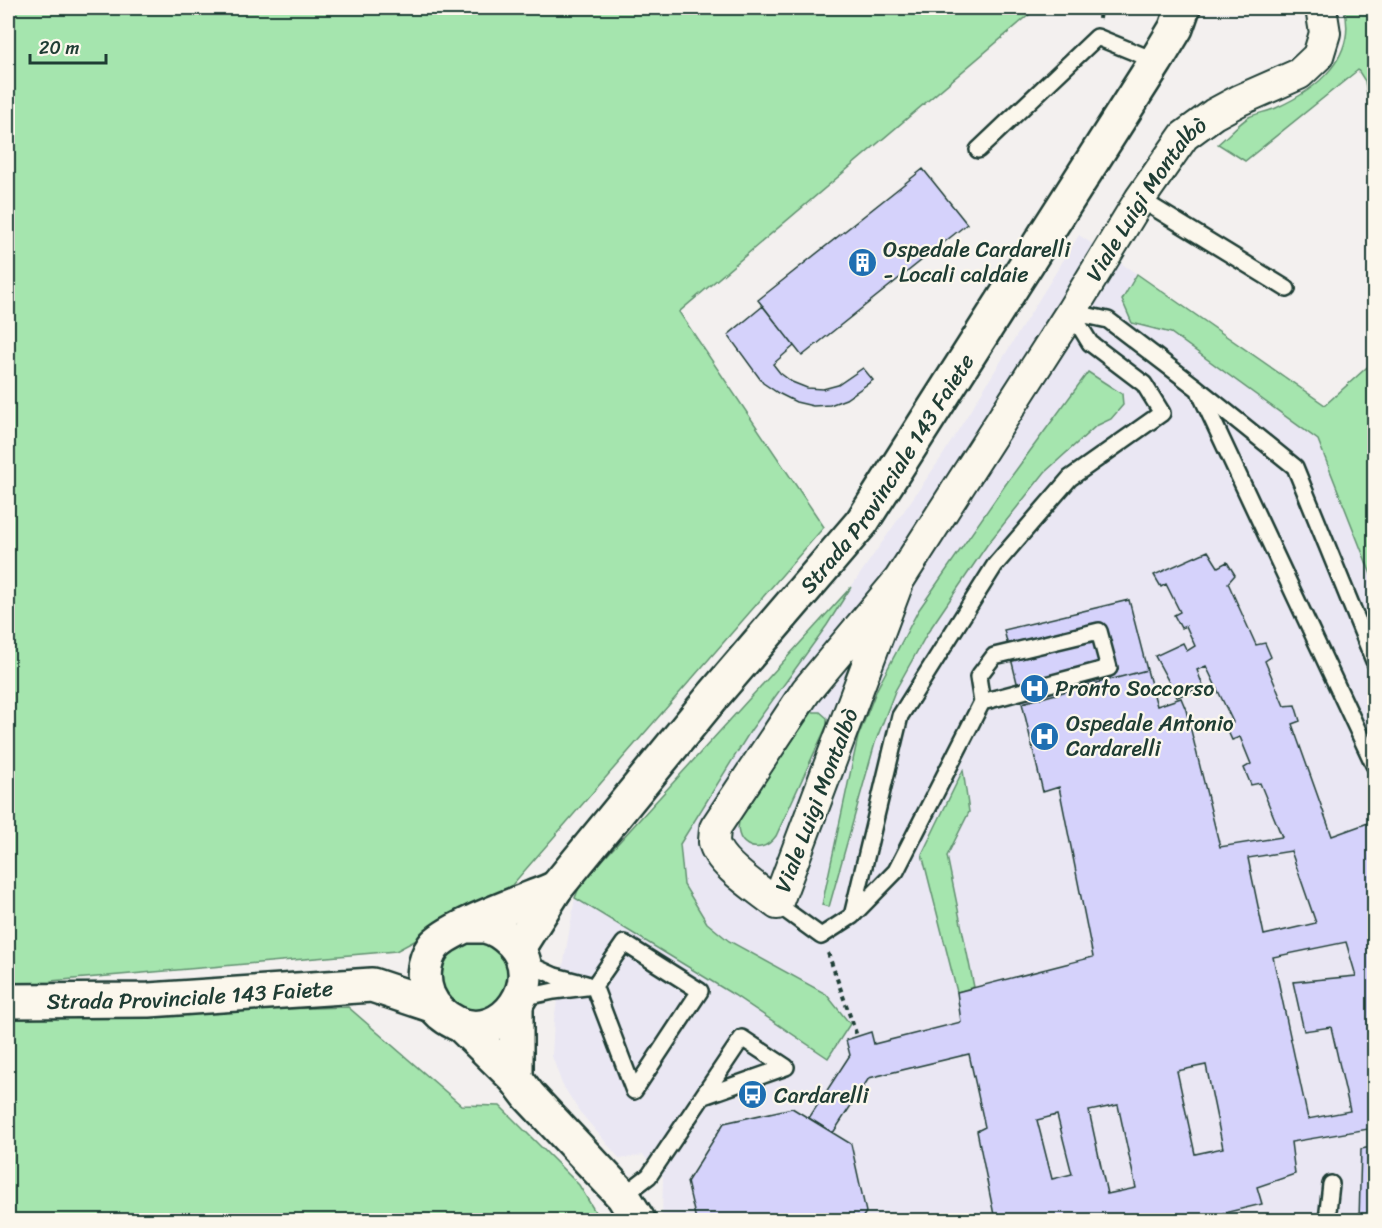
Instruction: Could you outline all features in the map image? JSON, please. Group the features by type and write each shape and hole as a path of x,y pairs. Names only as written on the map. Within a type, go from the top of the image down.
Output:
{"main road":[{"name":"Strada Provinciale 143 Faiete","path":"521,955 556,888 706,705 862,522 1156,61 1179,18 1202,8"},
{"name":"Strada Provinciale 143 Faiete","path":"372,985 433,947 448,933 556,888"},
{"path":"466,926 486,927 504,934 521,955 526,980 519,1002 516,1079"},
{"path":"432,1005 424,986 425,965 433,947"},
{"name":"Strada Provinciale 143 Faiete","path":"8,1001 149,1000 372,985 432,1005 445,1018 462,1026 516,1079 630,1208"},
{"path":"462,1026 483,1027 501,1020 519,1002"}],"street":[{"name":"Viale Luigi Montalbò","path":"899,580 777,904 723,859 714,843 715,828 806,691 899,580 1140,200 1184,136 1214,114 1299,74 1318,56 1325,33 1319,9"}],"lane":[{"path":"978,150 1097,37 1156,61"},
{"path":"1140,200 1287,289"},
{"path":"1071,312 1108,320 1295,467 1374,661"},
{"path":"852,916 900,716 995,565 1070,478 1162,413 1144,384 1090,343 1071,312"},
{"path":"1197,388 1374,765"},
{"path":"777,904 821,936 852,916 896,871 982,702 978,676 994,656 1099,631 1108,668 982,702"},
{"path":"519,1002 554,991 594,986 624,943 700,991 634,1091 594,986"},
{"path":"521,955 555,976 594,986"},
{"path":"630,1208 742,1038 786,1067 704,1096"},
{"path":"1327,1221 1331,1184"}],"path":[{"path":"821,936 857,1036"}],"shaded area":[{"name":"Ospedale Antonio Cardarelli","path":"1079,235 1137,274 1122,300 1155,329 1171,333 1318,440 1374,582 1374,1220 662,1220 663,1177 643,1155 620,1159 579,1111 562,1084 552,1056 554,1019 575,898 580,885 851,587 941,458"}],"green space":[{"path":"8,8 1037,8 679,312 824,527 506,892 396,951 51,981 41,1016 348,1007 461,1105 500,1106 579,1185 600,1220 8,1220"},
{"path":"1344,8 1374,8 1374,142 1365,81 1358,70 1245,161 1218,144 1249,117 1291,101 1330,70 1345,42 1347,26"},
{"path":"1137,274 1325,405 1374,361 1374,582 1318,440 1171,333 1132,323 1122,300"},
{"path":"1088,372 1122,394 1123,405 1111,419 1096,426 1045,472 987,545 928,632 895,691 875,743 829,907 822,905 858,737 877,689 918,611 1008,481"},
{"path":"851,587 827,625 751,730 680,844 684,885 707,923 729,941 826,994 850,1024 828,1058 734,995 575,898 580,885"},
{"path":"812,712 820,712 827,718 827,725 776,836 762,847 748,845 739,833 738,825 741,815"},
{"path":"963,770 969,812 947,856 974,987 957,992 922,854"},
{"path":"476,943 489,946 500,953 507,964 510,977 507,990 500,1001 489,1008 476,1011 463,1008 452,1001 445,990 442,977 445,964 452,953 463,946"}],"building":[{"name":"Ospedale Cardarelli - Locali caldaie","path":"923,169 967,224 802,356 758,300"},
{"path":"763,306 794,346 773,364 792,382 807,388 823,389 838,385 863,368 873,380 846,399 830,405 813,406 796,402 763,383 728,335"},
{"path":"1208,551 1218,567 1227,562 1235,575 1228,583 1256,645 1265,643 1271,657 1265,661 1284,706 1295,705 1300,721 1292,724 1332,836 1368,823 1374,838 1374,854 1371,856 1374,865 1374,1220 1359,1220 1361,1149 1372,1147 1368,1129 1291,1142 1295,1174 1257,1187 1262,1204 1195,1220 995,1220 977,1131 985,1127 969,1054 869,1078 833,1133 809,1118 850,1055 846,1040 871,1032 874,1044 961,1022 957,992 1093,957 1059,787 1043,792 1022,703 1147,670 1157,706 1181,698 1186,710 1220,847 1282,837 1260,783 1251,785 1244,768 1251,764 1240,737 1232,740 1226,727 1233,722 1206,666 1197,670 1203,686 1177,697 1155,656 1183,643 1187,651 1195,646 1186,626 1181,628 1174,615 1180,612 1166,584 1161,587 1154,575","holes":["1291,851 1316,923 1264,935 1248,858","1346,942 1356,976 1293,982 1304,1031 1331,1027 1350,1111 1308,1119 1273,957","1206,1065 1223,1148 1195,1154 1177,1071","1118,1105 1136,1188 1107,1194 1089,1111","1057,1115 1072,1174 1052,1179 1037,1120"]},
{"path":"1129,600 1147,670 1022,703 1004,630"},
{"path":"792,1108 851,1144 866,1212 861,1220 696,1220 687,1182 724,1123"}],"place":[{"name":"Ospedale Cardarelli - Locali caldaie","path":"862,262"},
{"name":"Pronto Soccorso","path":"1034,688"},
{"name":"Ospedale Antonio Cardarelli","path":"1045,736"},
{"name":"Cardarelli","path":"753,1095"}]}
